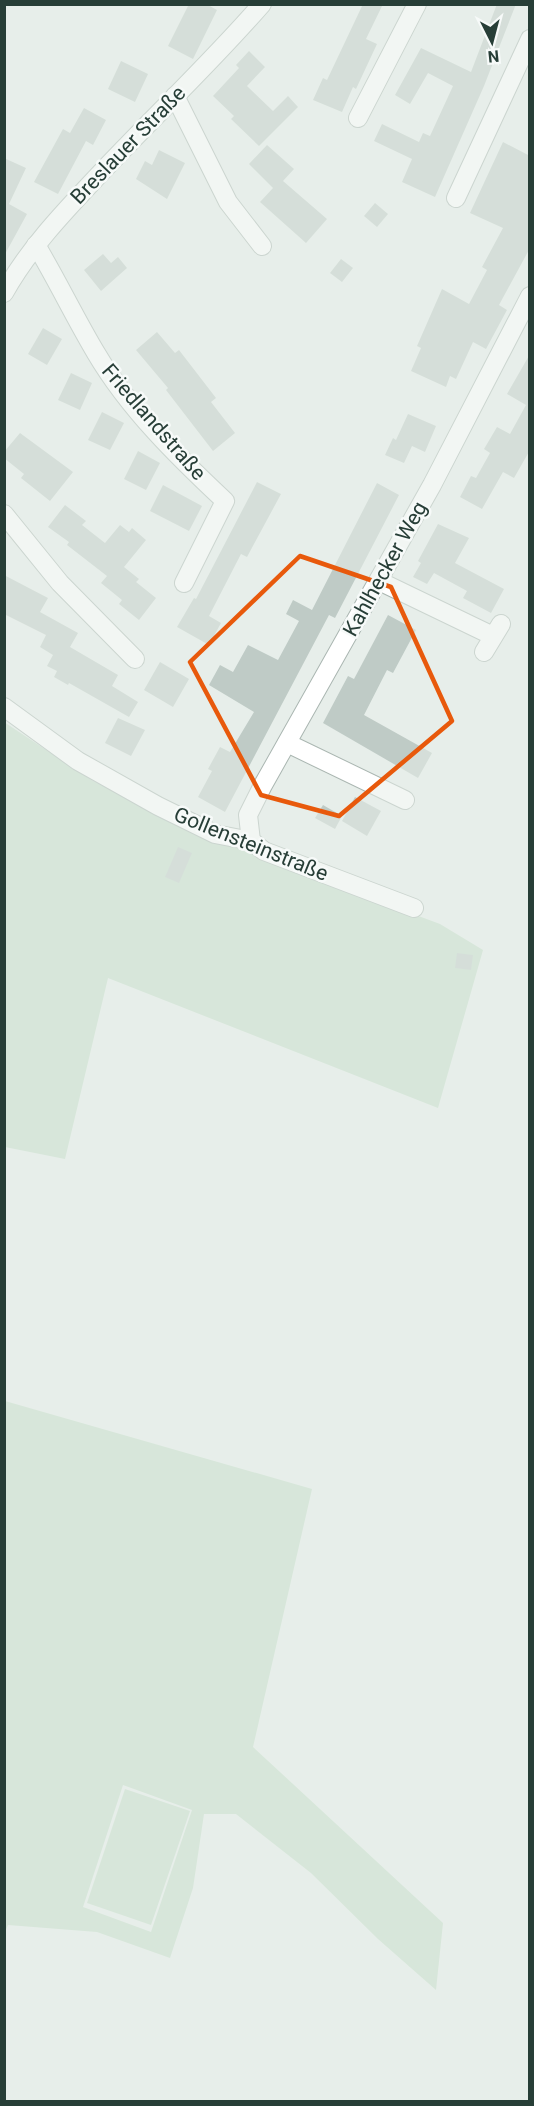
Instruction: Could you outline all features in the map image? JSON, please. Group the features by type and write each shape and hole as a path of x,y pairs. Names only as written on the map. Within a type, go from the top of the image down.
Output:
{"street":[{"name":"Breslauer Straße","path":"4,292 36,245 65,210 223,49 262,4"},
{"path":"358,118 417,4"},
{"path":"456,198 530,39"},
{"path":"175,96 228,202 262,246"},
{"name":"Friedlandstraße","path":"36,245 96,354 120,389 181,458 225,501 184,583"},
{"name":"Kahlhecker Weg","path":"251,841 248,815 525,318 530,296"},
{"path":"4,514 60,583 135,659"},
{"path":"379,581 493,637"},
{"name":"Gollensteinstraße","path":"4,707 78,761 158,806 215,834 251,841 264,850 414,908"},
{"path":"287,743 405,800"}],"highlighted area":[{"path":"300,556 391,587 452,721 339,816 261,795 190,662"}],"green space":[{"path":"4,722 93,781 212,839 440,924 483,950 438,1108 108,978 65,1159 5,1147"},
{"path":"5,1401 312,1489 253,1747 443,1923 436,1990 378,1939 311,1873 236,1814 204,1814 193,1888 170,1958 97,1932 8,1925 5,1932","holes":["123,1785 192,1810 151,1932 83,1907"]},
{"path":"125,1789 190,1811 151,1925 87,1903"}],"building":[{"path":"189,4 206,4 217,10 193,59 168,46"},
{"path":"363,4 383,4 366,39 377,44 356,89 353,87 342,112 313,100 323,78 327,80"},
{"path":"497,4 516,4 484,86 435,197 402,182 412,159 374,141 382,124 419,142 423,133 430,136 453,86 428,73 410,104 395,95 421,48 471,72"},
{"path":"249,51 265,67 247,86 273,111 288,96 298,107 259,146 231,119 234,116 213,96 239,68 236,65"},
{"path":"121,61 148,74 135,102 108,89"},
{"path":"84,108 106,120 93,145 86,141 58,194 34,182 63,129 70,133"},
{"path":"503,142 530,156 530,248 499,305 507,310 486,349 473,342 456,379 450,376 446,387 411,371 421,348 417,346 442,289 469,304 487,270 482,267 503,228 470,213"},
{"path":"267,145 294,169 283,181 327,219 306,243 260,202 273,188 249,164"},
{"path":"159,150 185,163 167,199 136,179 145,161 152,165"},
{"path":"4,158 26,168 9,204 27,214 4,256"},
{"path":"375,203 388,214 377,227 364,216"},
{"path":"103,254 111,263 118,257 127,268 101,291 84,270"},
{"path":"341,259 353,268 342,282 330,273"},
{"path":"43,328 62,339 47,365 28,354"},
{"path":"157,332 175,353 179,350 216,398 211,402 235,433 213,451 166,390 168,388 136,350"},
{"path":"530,354 530,450 514,478 503,472 482,509 460,497 471,476 476,478 490,453 484,449 497,427 510,434 526,405 507,394"},
{"path":"71,373 92,383 80,410 58,400"},
{"path":"102,412 124,423 110,450 88,440"},
{"path":"408,414 436,426 425,452 412,446 404,463 385,455 393,438 396,440"},
{"path":"20,433 73,472 50,501 21,478 24,474 4,458 4,452"},
{"path":"138,451 160,463 146,490 124,479"},
{"path":"257,482 281,494 247,557 241,554 209,616 221,623 209,645 177,627 194,598 196,599"},
{"path":"377,483 399,495 335,618 329,615 225,812 198,797 212,771 208,769 220,747 230,752 254,712 209,685 220,665 233,672 248,645 278,660 299,621 286,614 293,600 312,610"},
{"path":"163,485 202,506 189,531 150,511"},
{"path":"65,505 86,521 82,525 105,543 120,525 129,532 132,528 146,540 124,567 139,579 136,582 156,598 139,620 119,604 122,600 101,583 107,576 67,545 69,542 48,527"},
{"path":"438,524 469,538 455,563 504,589 491,613 463,598 467,591 434,573 427,584 413,577 421,563 418,561"},
{"path":"4,575 48,598 40,612 78,633 70,647 118,675 112,686 138,702 129,717 54,677 57,671 47,666 53,655 40,647 46,635 4,614"},
{"path":"388,615 416,630 393,673 387,670 364,715 432,753 418,778 323,723 348,676 354,679"},
{"path":"160,662 189,679 173,707 144,690"},
{"path":"118,718 145,730 131,756 105,743"},
{"path":"355,797 381,811 367,836 342,821"},
{"path":"323,805 342,816 335,829 315,818"},
{"path":"178,847 192,853 179,883 165,877"},
{"path":"457,953 473,955 471,970 455,968"}]}
